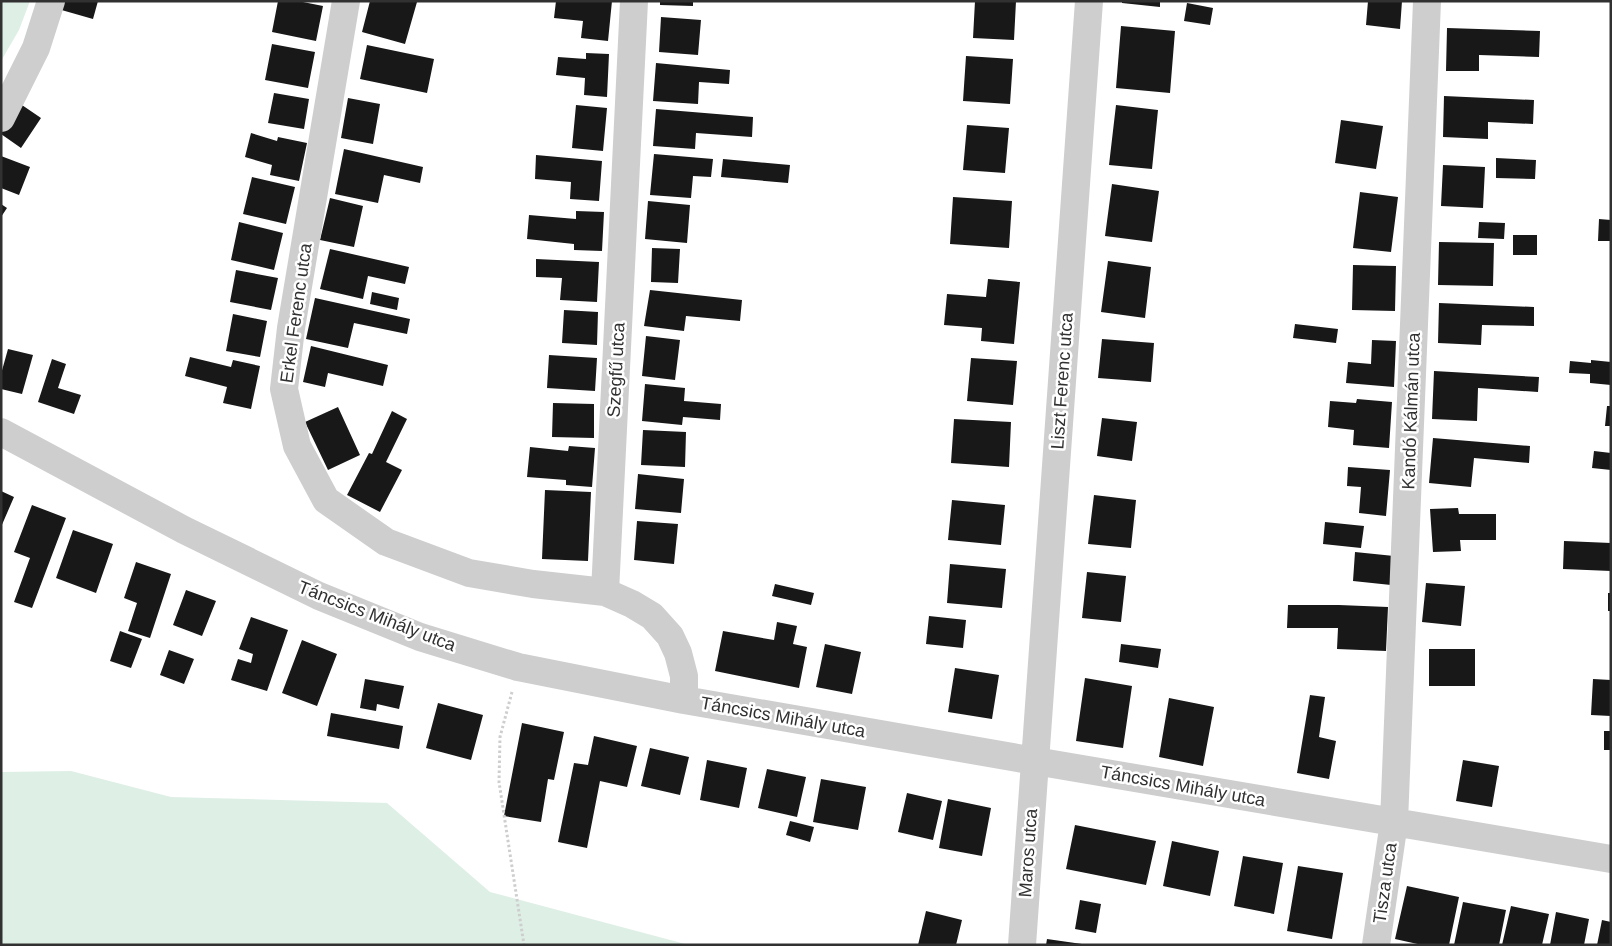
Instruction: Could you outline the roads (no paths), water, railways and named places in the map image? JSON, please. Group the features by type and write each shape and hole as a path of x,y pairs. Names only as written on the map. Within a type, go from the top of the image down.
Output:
{"street":[{"path":"1,118 36,48 51,1"},
{"name":"Erkel Ferenc utca","path":"346,1 290,337 284,389 297,446 326,500 386,542 469,573 533,584 605,592"},
{"name":"Szegfű utca","path":"605,592 634,1"},
{"name":"Liszt Ferenc utca","path":"1035,762 1088,1"},
{"name":"Kandó Kálmán utca","path":"1394,822 1427,1"},
{"name":"Táncsics Mihály utca","path":"1,432 184,530 319,596 420,637 518,667 684,700 1035,762 1611,859"},
{"path":"605,592 632,604 652,616 670,636 678,653 684,676 684,700"},
{"name":"Maros utca","path":"1022,945 1035,762"},
{"name":"Tisza utca","path":"1376,945 1394,822"}]}
